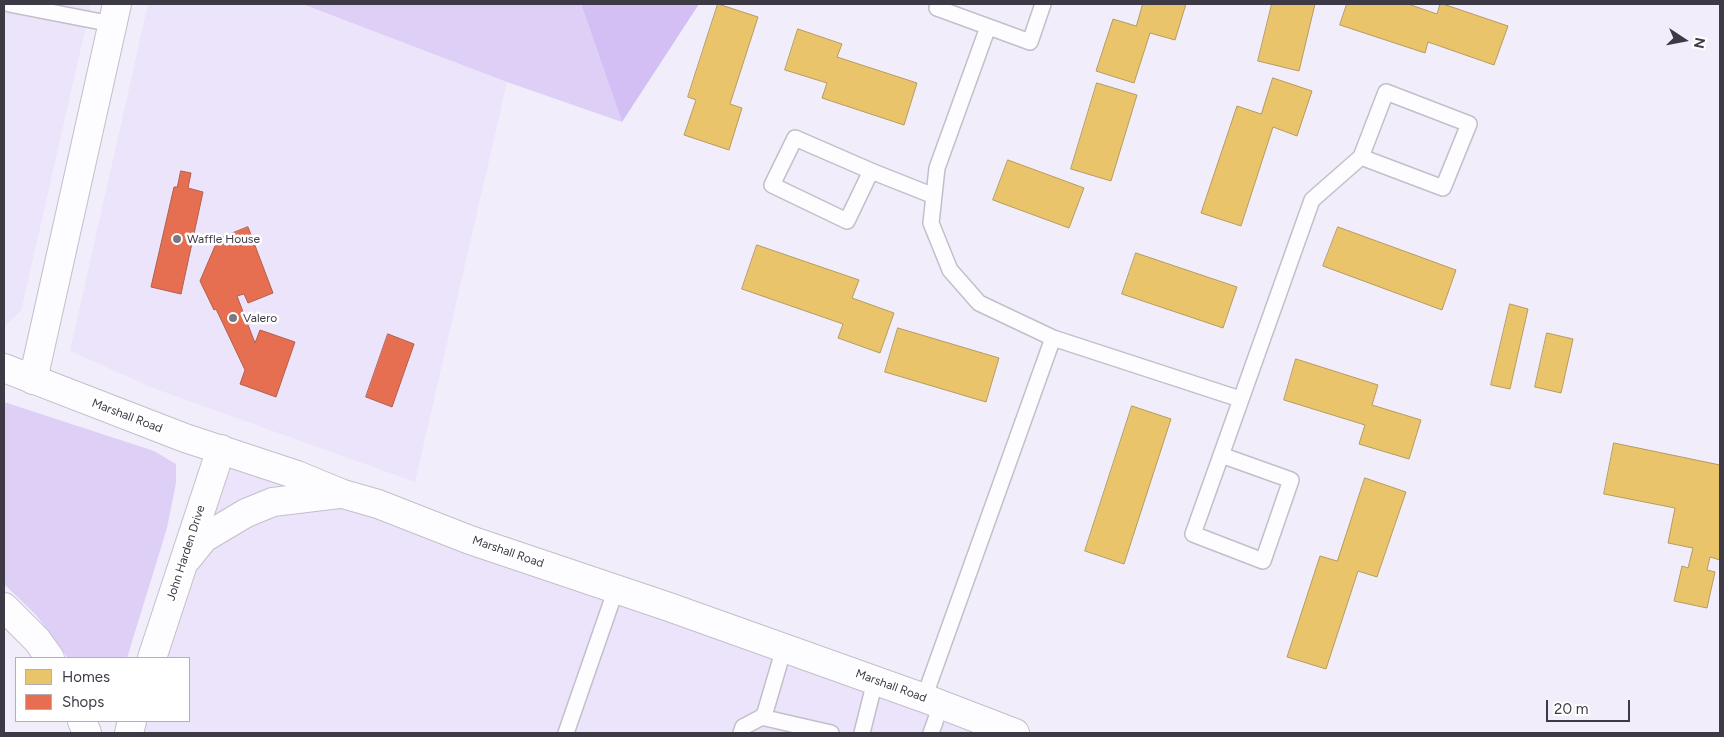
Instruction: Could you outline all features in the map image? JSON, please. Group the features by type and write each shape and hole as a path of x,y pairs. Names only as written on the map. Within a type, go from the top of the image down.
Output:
{"main road":[{"path":"33,380 115,14"},
{"name":"Marshall Road","path":"4,368 185,438 221,448 343,494 378,504 470,540 616,588 1014,733"},
{"name":"John Harden Drive","path":"152,657 221,448"},
{"path":"183,564 204,538 246,513 273,502 343,494"},
{"path":"4,607 37,640 49,657"}],"lane":[{"path":"9,4 115,14"},
{"path":"938,4 937,8 1030,42 1043,4"},
{"path":"988,27 937,168 930,223 950,270 979,303 1053,338 1240,400"},
{"path":"1220,455 1291,480 1263,561 1193,534 1220,455 1312,200 1361,157 1386,92 1469,124 1444,188 1361,157"},
{"path":"871,171 847,220 772,185 795,138 934,196"},
{"path":"931,733 932,702 1053,338"},
{"path":"566,733 616,588"},
{"path":"741,733 743,727 764,716 784,648"},
{"path":"862,733 875,681"},
{"path":"761,717 831,733"}],"shaded area":[{"path":"4,4 91,4 21,311 4,327"},
{"path":"148,4 301,4 507,82 415,482 153,388 70,351"},
{"path":"302,4 581,4 622,122 507,82"},
{"path":"581,4 699,4 622,122"},
{"path":"4,402 154,451 176,464 176,483 167,528 127,657 67,657 36,615 4,584"},
{"path":"221,449 1015,733 129,733 132,722 190,722 190,657 152,657"}],"building: Homes":[{"path":"718,4 758,17 730,104 742,108 729,150 684,135 696,100 688,97"},
{"path":"1143,4 1186,4 1175,40 1150,33 1134,83 1096,71 1113,19 1136,26"},
{"path":"1272,4 1315,4 1299,71 1258,61"},
{"path":"1347,4 1408,4 1437,14 1440,4 1443,4 1508,26 1494,65 1428,42 1425,53 1340,25"},
{"path":"798,29 842,44 837,57 917,83 904,125 822,98 827,83 785,70"},
{"path":"1273,78 1312,91 1297,136 1273,127 1241,226 1201,213 1237,106 1261,114"},
{"path":"1097,83 1137,95 1111,181 1071,169"},
{"path":"1008,160 1084,188 1069,228 993,200"},
{"path":"1338,227 1456,270 1442,310 1323,266"},
{"path":"757,245 859,280 852,298 894,313 880,353 838,338 843,324 742,289"},
{"path":"1136,253 1237,287 1223,328 1122,294"},
{"path":"1510,304 1528,309 1510,389 1491,385"},
{"path":"898,328 999,358 986,402 885,372"},
{"path":"1547,333 1573,339 1561,393 1535,387"},
{"path":"1296,359 1378,385 1372,405 1421,420 1409,459 1359,444 1365,425 1284,400"},
{"path":"1132,406 1171,419 1124,564 1085,551"},
{"path":"1614,443 1720,465 1720,560 1710,557 1707,570 1715,572 1707,608 1674,601 1682,566 1688,568 1693,548 1668,543 1675,508 1604,494"},
{"path":"1365,478 1406,492 1377,577 1358,571 1326,669 1287,657 1320,556 1337,561"}],"building: Shops":[{"name":"Waffle House","path":"181,171 191,173 188,188 203,192 181,294 151,287 174,187 177,187"},
{"name":"Valero","path":"248,227 273,293 248,303 244,294 237,296 255,343 260,330 295,342 276,397 240,384 245,370 216,309 214,310 200,281 218,239"},
{"path":"388,334 414,344 392,407 366,397"}],"place":[{"name":"Waffle House","path":"177,239"},
{"name":"Valero","path":"233,318"}]}
